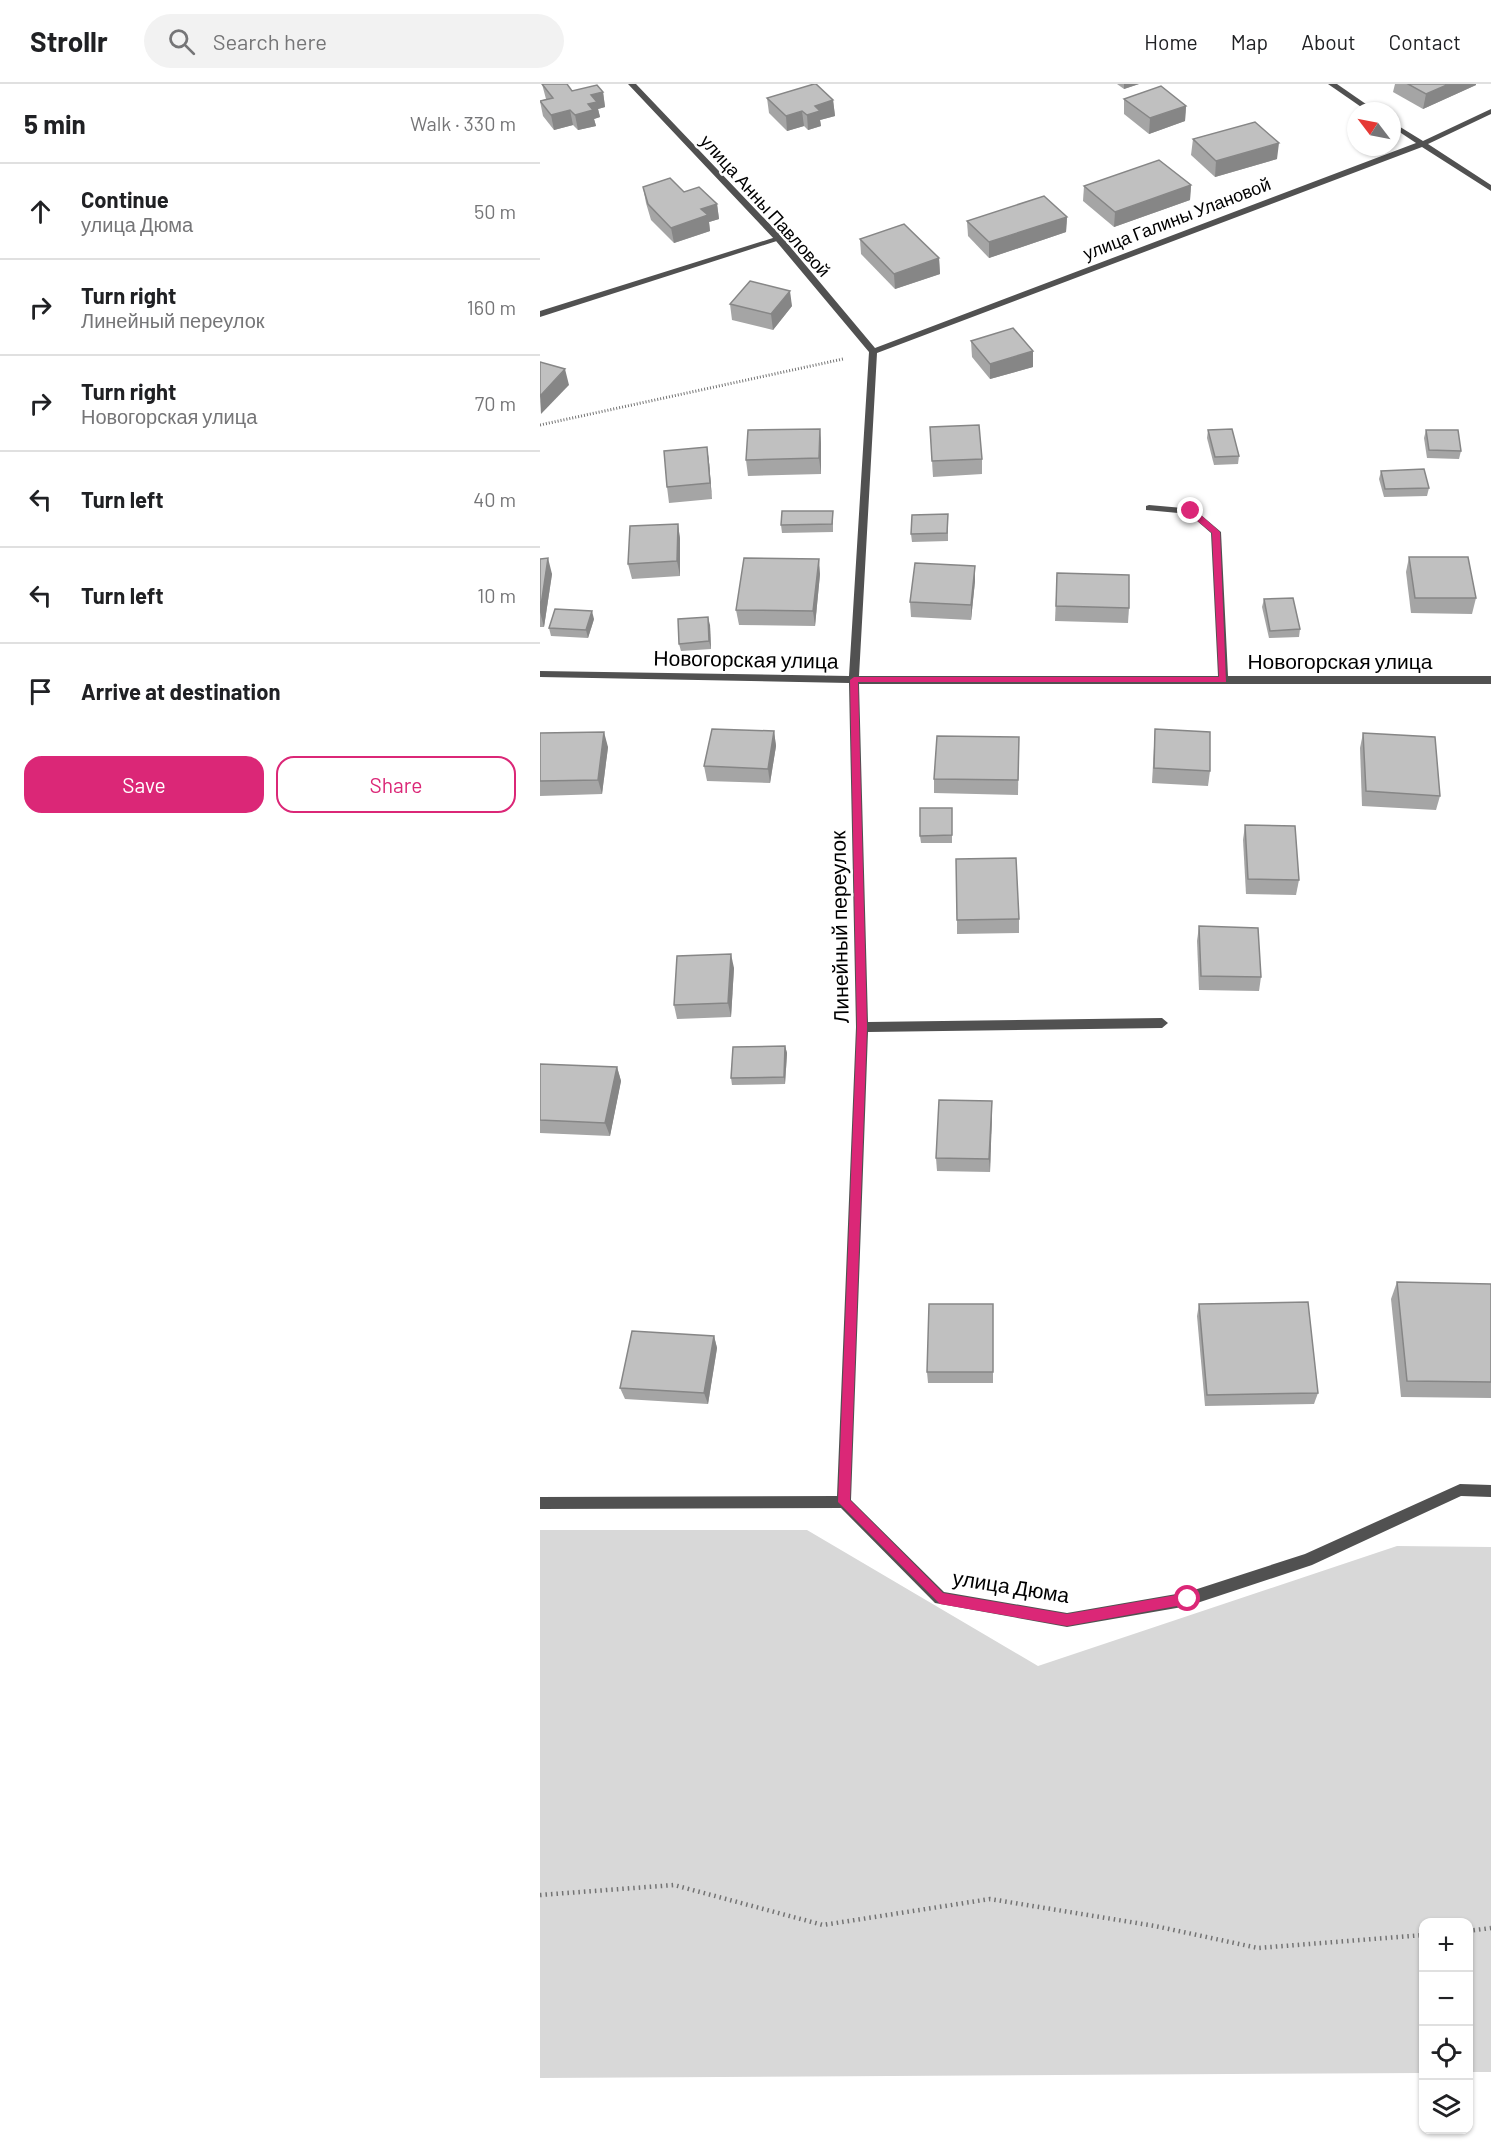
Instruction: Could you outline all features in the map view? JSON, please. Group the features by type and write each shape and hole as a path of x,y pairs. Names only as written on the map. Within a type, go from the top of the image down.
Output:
{"street":[{"name":"улица Анны Павловой","path":"632,84 779,239 873,352"},
{"path":"1332,84 1359,102"},
{"name":"улица Галины Улановой","path":"873,352 1422,144 1491,111"},
{"path":"1401,130 1491,189"},
{"path":"540,314 779,239"},
{"name":"Линейный переулок","path":"844,1502 862,1027 854,680 873,352"},
{"path":"1149,508 1191,511 1216,532 1223,680"},
{"name":"Новогорская улица","path":"540,674 854,680 1491,680"},
{"path":"862,1027 1162,1023"},
{"name":"улица Дюма","path":"844,1502 940,1598 1067,1620 1188,1599 1307,1560 1460,1490 1491,1491"},
{"path":"540,1503 844,1502"}],"path":[{"path":"540,425 873,352"},
{"path":"540,1895 674,1885 823,1924 990,1899 1155,1926 1257,1948 1419,1935"},
{"path":"1473,1930 1491,1928"}],"shaded area":[{"path":"540,1530 807,1530 1038,1666 1397,1546 1491,1547 1491,2072 1473,2072 1473,1918 1419,1918 1419,2073 540,2078"}],"building":[{"path":"542,84 567,84 572,91 597,85 603,92 591,95 597,102 588,104 593,110 575,115 570,110 551,115 540,101 553,98"},
{"path":"814,84 833,100 815,106 820,111 807,115 802,111 786,116 767,98"},
{"path":"1408,84 1449,84 1426,94"},
{"path":"1161,86 1186,106 1150,118 1124,99"},
{"path":"1255,122 1279,143 1216,161 1193,139"},
{"path":"1159,160 1191,185 1115,212 1084,186"},
{"path":"670,178 684,192 699,187 717,204 701,209 708,215 671,228 648,204 643,187"},
{"path":"1044,196 1067,217 989,242 967,221"},
{"path":"904,224 939,258 894,274 860,239"},
{"path":"750,281 790,291 771,314 730,304"},
{"path":"1013,328 1033,351 990,364 971,341"},
{"path":"540,362 565,369 540,396"},
{"path":"979,425 982,459 932,461 930,427"},
{"path":"820,429 819,458 746,460 748,430"},
{"path":"1232,429 1239,456 1215,457 1208,430"},
{"path":"1426,430 1458,430 1461,451 1429,450"},
{"path":"707,447 710,483 667,487 664,451"},
{"path":"1424,469 1429,488 1385,489 1381,471"},
{"path":"782,511 833,511 832,524 781,525"},
{"path":"948,514 947,533 911,534 912,515"},
{"path":"678,524 677,561 628,564 630,526"},
{"path":"1409,557 1468,557 1476,598 1415,598"},
{"path":"548,558 540,612 540,559"},
{"path":"744,558 819,559 813,611 736,610"},
{"path":"915,563 975,566 971,605 910,602"},
{"path":"1057,573 1129,575 1129,608 1056,606"},
{"path":"1293,598 1300,629 1270,631 1264,599"},
{"path":"555,609 592,611 586,630 549,628"},
{"path":"708,617 709,641 679,644 678,619"},
{"path":"712,729 774,731 768,769 704,766"},
{"path":"1155,729 1210,732 1210,771 1154,768"},
{"path":"604,732 598,780 540,781 540,733"},
{"path":"1363,733 1435,737 1440,796 1366,791"},
{"path":"937,736 1019,737 1018,780 934,779"},
{"path":"920,808 952,808 952,835 920,836"},
{"path":"1245,825 1295,826 1299,880 1248,879"},
{"path":"1016,858 1019,919 957,920 956,859"},
{"path":"1199,926 1258,928 1261,977 1201,976"},
{"path":"731,954 728,1003 674,1005 677,956"},
{"path":"785,1046 784,1077 731,1078 733,1047"},
{"path":"540,1064 617,1067 605,1123 540,1120"},
{"path":"939,1100 992,1101 989,1159 936,1158"},
{"path":"1397,1282 1491,1284 1491,1382 1407,1381"},
{"path":"1308,1302 1318,1393 1207,1395 1199,1304"},
{"path":"929,1304 993,1304 993,1372 927,1372"},
{"path":"632,1331 714,1336 704,1393 620,1388"}],"route":[{"path":"1188,1599 1067,1620 940,1598 844,1502 862,1027 854,680 1223,680 1216,532 1191,511"}]}
